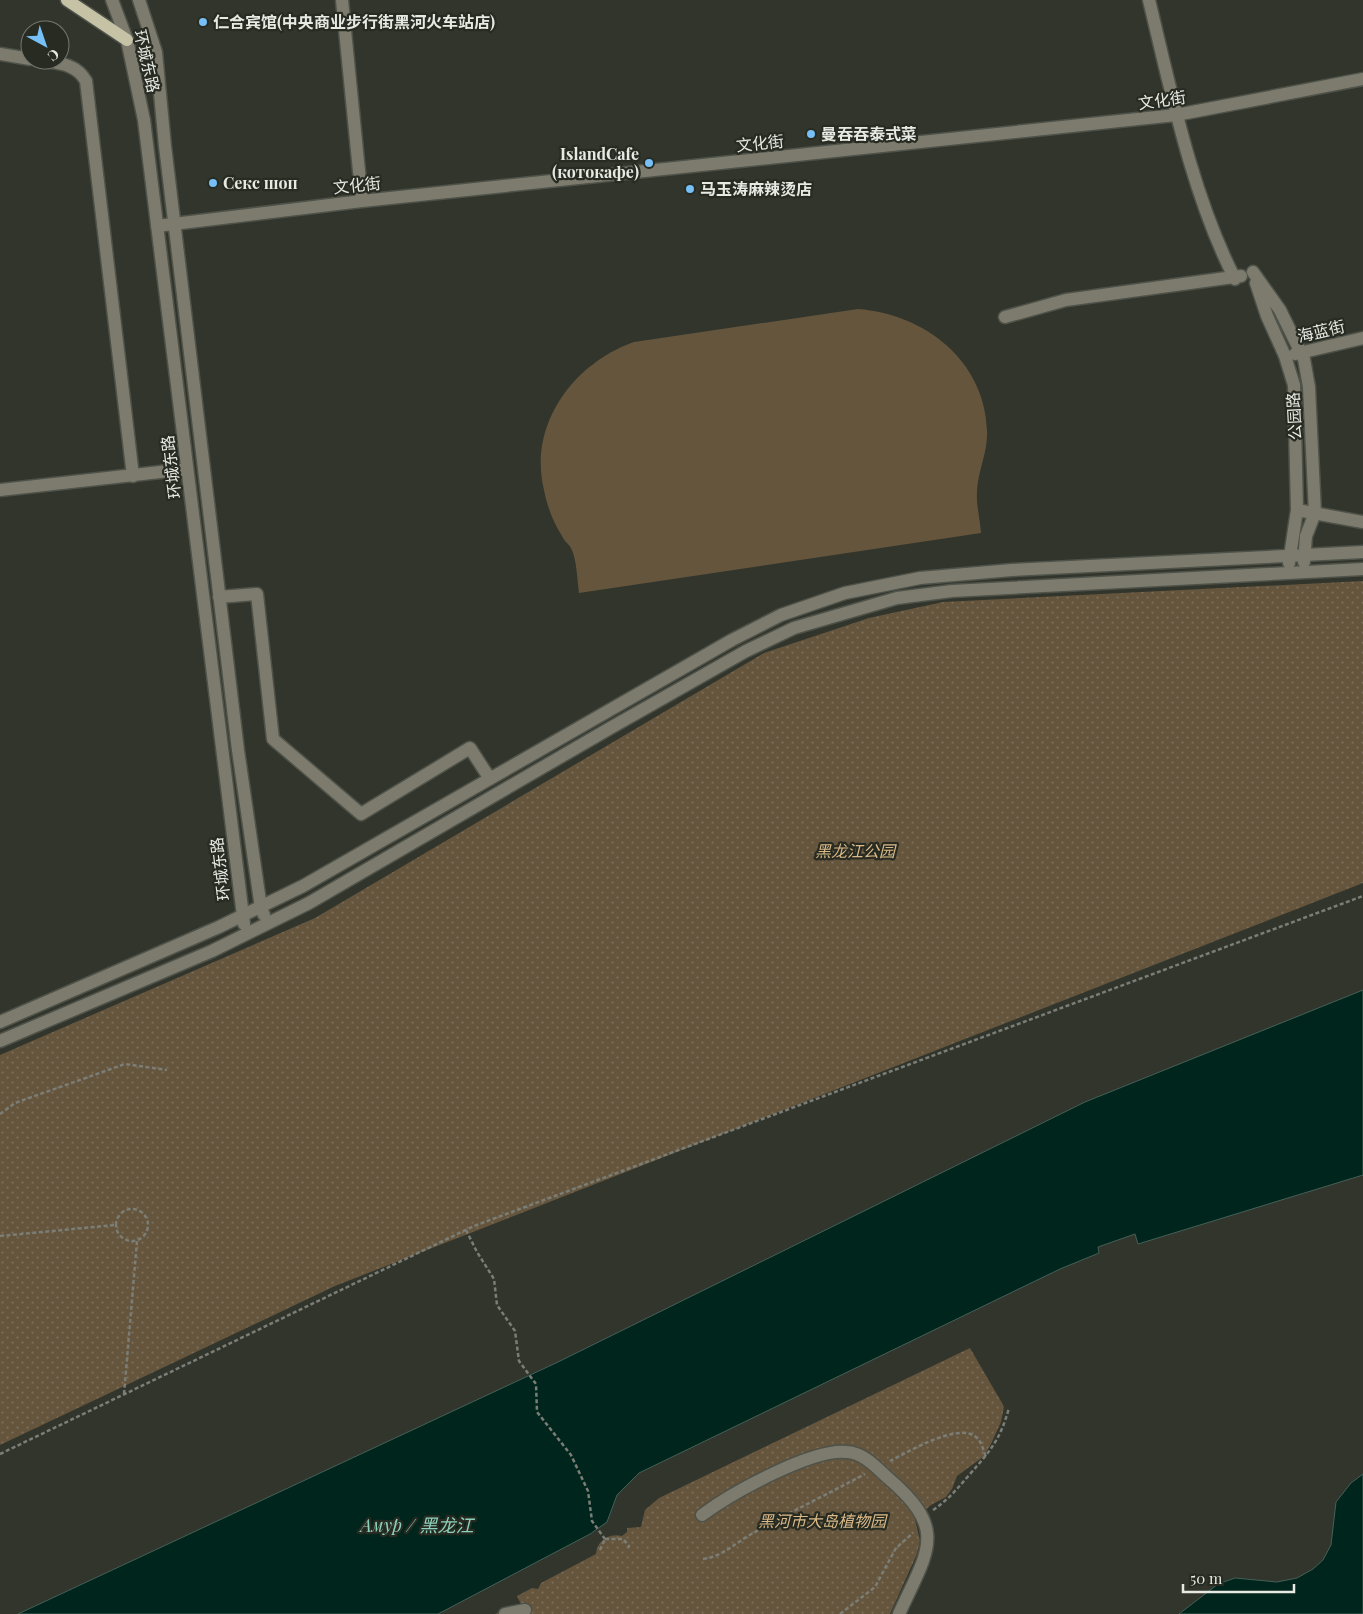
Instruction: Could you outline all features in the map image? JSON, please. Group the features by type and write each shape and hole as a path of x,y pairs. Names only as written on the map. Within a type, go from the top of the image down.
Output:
{"main road":[{"path":"67,0 127,40"}],"street":[{"name":"环城东路","path":"112,0 127,40 144,120 242,917 248,934"},
{"name":"环城东路","path":"140,0 156,52 174,224 219,597 261,908 268,924"},
{"path":"342,0 362,201"},
{"path":"1149,0 1176,115 1219,247 1235,279"},
{"path":"0,54 20,57"},
{"path":"70,66 82,73 86,81 133,476"},
{"name":"文化街","path":"157,226 362,201 1176,115 1363,79"},
{"path":"1005,317 1066,300 1235,279 1253,272"},
{"name":"公园路","path":"1253,272 1280,310 1302,352 1309,387 1315,513 1306,536 1304,572"},
{"name":"公园路","path":"1253,272 1267,316 1285,356 1294,385 1297,510 1289,556 1289,573"},
{"name":"海蓝街","path":"1285,356 1363,338"},
{"path":"0,490 187,469"},
{"path":"1297,510 1363,522"},
{"path":"0,1022 261,908 303,886 732,640 781,616 846,593 893,582 956,575 1363,552"},
{"path":"0,1040 212,951 309,903 746,651 794,628 897,598 952,591 1363,569"},
{"path":"219,597 257,594 273,740 361,814 470,748 490,779"},
{"path":"702,1515 744,1487 779,1471 825,1455 847,1452 869,1461 909,1496 925,1520 925,1556 899,1614"},
{"path":"505,1614 525,1610"}],"path":[{"path":"0,1454 466,1230 1363,896"},
{"path":"0,1114 15,1104 124,1064 167,1070"},
{"path":"139,1210 146,1218 148,1229 142,1238 137,1241 122,1239 116,1230 116,1219 123,1211 139,1210"},
{"path":"0,1236 115,1225"},
{"path":"466,1230 494,1279 497,1305 514,1332 519,1361 536,1384 537,1412 571,1455 588,1491 592,1521 605,1539"},
{"path":"124,1394 137,1241"},
{"path":"840,1614 844,1608 875,1587 896,1548 953,1494 986,1457 1004,1427 1009,1408"},
{"path":"703,1559 722,1553 812,1500 912,1450 957,1432 974,1435 980,1440 986,1457"},
{"path":"605,1539 620,1538 627,1542 628,1548"},
{"path":"600,1550 605,1539"}],"green space":[{"path":"858,309 906,320 927,331 946,345 963,363 975,383 984,406 987,431 977,491 981,533 579,593 573,553 551,514 544,490 541,466 543,442 550,420 560,399 575,381 592,365 612,352 634,342"},
{"name":"黑龙江公园","path":"1363,581 1363,883 335,1286 0,1445 0,1055 315,918 764,653 869,618 943,602"},
{"name":"黑河市大岛植物园","path":"970,1348 1004,1407 1001,1422 983,1457 957,1476 952,1489 946,1497 931,1505 915,1519 920,1541 917,1554 890,1614 495,1614 513,1605 521,1604 517,1596 532,1588 538,1589 541,1583 596,1554 599,1545 605,1539 617,1535 622,1536 627,1532 627,1528 641,1527 645,1510 659,1498"}],"water":[{"name":"Амур / 黑龙江","path":"1363,990 1363,1175 1138,1244 1135,1234 1098,1247 1099,1253 1060,1269 639,1473 617,1495 607,1522 590,1534 438,1614 18,1614 558,1362 1085,1102"},
{"path":"1363,1474 1363,1614 1179,1614 1218,1584 1235,1578 1277,1582 1297,1578 1313,1569 1323,1560 1331,1545 1336,1502 1351,1483"}],"place":[{"name":"仁合宾馆(中央商业步行街黑河火车站店)","path":"203,22"},
{"name":"曼吞吞泰式菜","path":"811,134"},
{"name":"IslandCafe (котокафе)","path":"649,163"},
{"name":"Секс шоп","path":"213,183"},
{"name":"马玉涛麻辣烫店","path":"690,189"}]}
